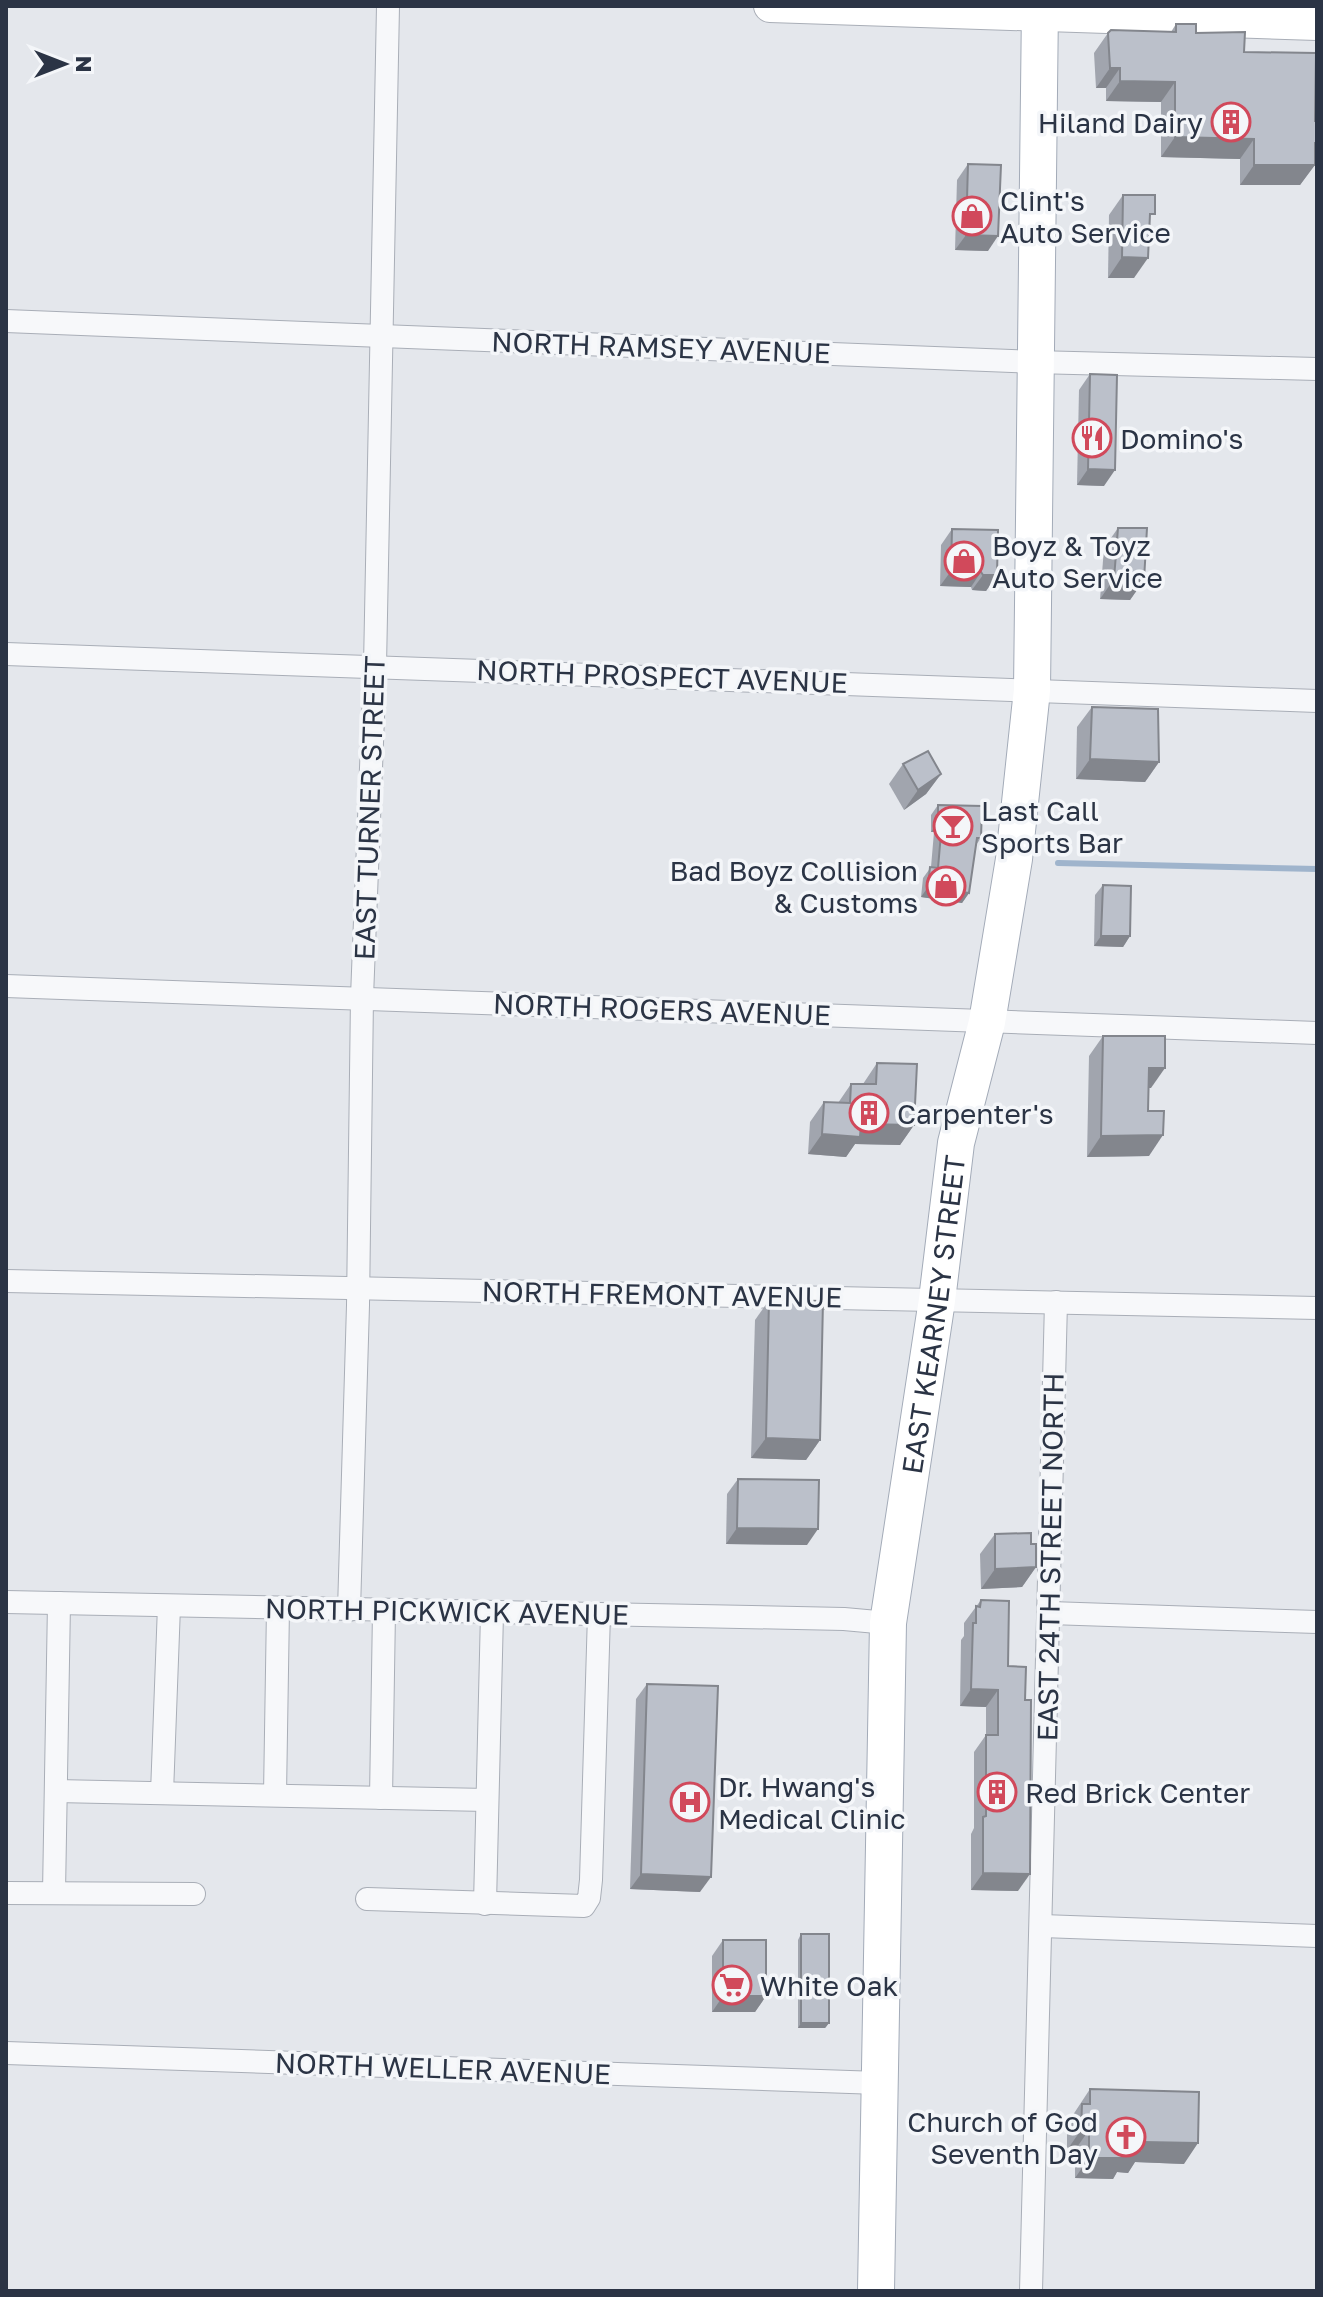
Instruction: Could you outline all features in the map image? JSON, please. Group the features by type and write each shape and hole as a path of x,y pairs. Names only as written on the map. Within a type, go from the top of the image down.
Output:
{"main road":[{"path":"770,6 1040,11 1317,24"},
{"name":"EAST KEARNEY STREET","path":"876,2291 888,1623 937,1300 956,1143 987,1022 1014,859 1032,690 1040,11"}],"street":[{"name":"EAST TURNER STREET","path":"349,1610 362,997 375,666 388,6"},
{"name":"NORTH RAMSEY AVENUE","path":"6,321 1034,362 1317,369"},
{"name":"NORTH PROSPECT AVENUE","path":"6,654 1317,701"},
{"name":"NORTH ROGERS AVENUE","path":"6,986 1317,1033"},
{"name":"NORTH FREMONT AVENUE","path":"6,1281 1317,1308"},
{"name":"EAST 24TH STREET NORTH","path":"1031,2291 1056,1302"},
{"name":"NORTH PICKWICK AVENUE","path":"6,1602 844,1619 888,1623"},
{"path":"54,1893 59,1603"},
{"path":"162,1793 169,1606"},
{"path":"275,1795 278,1608"},
{"path":"381,1798 384,1611"},
{"path":"485,1904 492,1613"},
{"path":"1050,1613 1317,1622"},
{"path":"367,1899 584,1906 589,1898 599,1614"},
{"path":"56,1791 487,1800"},
{"path":"6,1893 194,1894"},
{"path":"1042,1926 1317,1936"},
{"name":"NORTH WELLER AVENUE","path":"6,2053 879,2083"}],"building":[{"name":"Hiland Dairy","path":"1176,24 1196,24 1196,33 1245,32 1244,52 1316,53 1315,165 1254,165 1254,139 1175,137 1175,82 1120,81 1120,68 1110,68 1108,33 1111,30 1176,32"},
{"path":"968,164 1001,165 998,236 966,235"},
{"path":"1123,195 1155,195 1155,214 1150,214 1148,258 1122,257"},
{"path":"1090,374 1117,375 1115,470 1088,469"},
{"path":"1118,528 1147,528 1144,580 1114,579"},
{"path":"952,529 998,530 997,575 951,571"},
{"path":"1092,707 1158,709 1159,762 1090,759"},
{"path":"928,751 941,774 918,790 903,764"},
{"path":"938,805 982,806 981,838 977,838 969,893 928,887 930,867 938,868 942,822 938,822"},
{"path":"1103,885 1131,886 1130,936 1101,936"},
{"path":"1103,1036 1165,1036 1165,1068 1149,1068 1148,1111 1164,1111 1163,1135 1101,1136"},
{"path":"877,1063 917,1064 914,1125 861,1124 860,1137 822,1134 824,1102 850,1103 851,1084 876,1084"},
{"path":"769,1300 823,1301 820,1440 766,1438"},
{"path":"738,1479 819,1480 818,1529 737,1528"},
{"path":"1031,1533 1031,1544 1036,1544 1036,1567 995,1569 995,1534"},
{"path":"981,1600 1009,1601 1008,1666 1026,1667 1025,1700 1031,1700 1030,1874 983,1873 986,1735 998,1735 998,1690 971,1689 973,1623 976,1623 976,1606 980,1607"},
{"path":"647,1684 718,1686 711,1877 641,1874"},
{"path":"801,1934 829,1934 829,2023 801,2023"},
{"path":"723,1940 766,1940 766,1996 723,1996"},
{"path":"1090,2089 1199,2092 1198,2143 1143,2142 1142,2152 1127,2152 1127,2158 1089,2158 1089,2130 1081,2130 1082,2104 1090,2104"}],"waterway":[{"path":"1058,863 1317,869"}],"place":[{"name":"Hiland Dairy","path":"1231,122"},
{"name":"Clint's Auto Service","path":"972,216"},
{"name":"Domino's","path":"1092,438"},
{"name":"Boyz & Toyz Auto Service","path":"964,561"},
{"name":"Last Call Sports Bar","path":"953,826"},
{"name":"Bad Boyz Collision & Customs","path":"946,886"},
{"name":"Carpenter's","path":"869,1113"},
{"name":"Red Brick Center","path":"997,1792"},
{"name":"Dr. Hwang's Medical Clinic","path":"690,1802"},
{"name":"White Oak","path":"732,1985"},
{"name":"Church of God Seventh Day","path":"1126,2137"}]}
